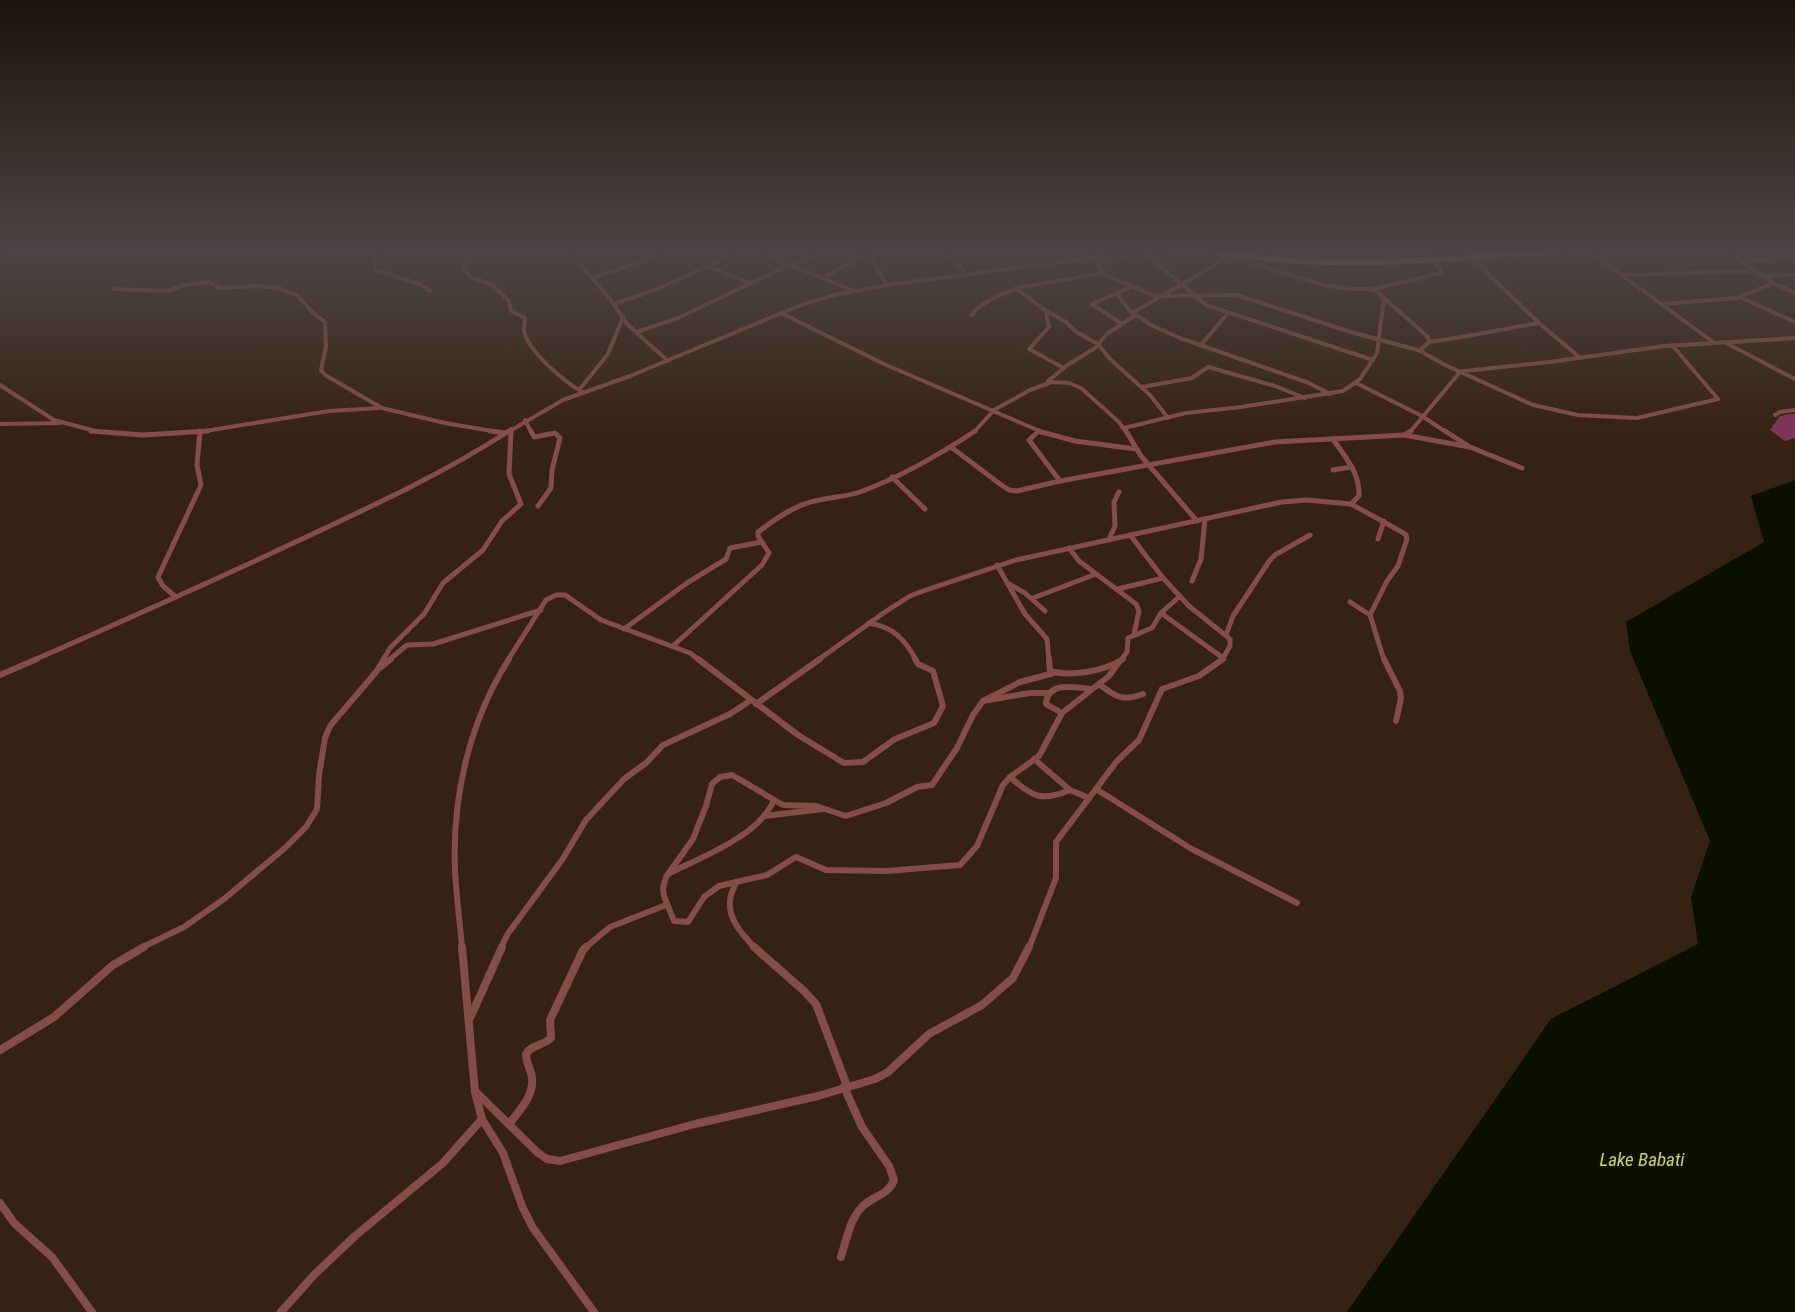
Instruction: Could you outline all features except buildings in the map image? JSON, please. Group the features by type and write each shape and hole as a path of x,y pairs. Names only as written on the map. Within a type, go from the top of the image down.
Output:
{"street":[{"path":"312,312 325,322 326,346 322,373 342,387 382,408"},
{"path":"513,312 525,318 525,335 540,355 554,370 580,391"},
{"path":"619,312 627,324 668,361"},
{"path":"637,332 690,312"},
{"path":"1046,312 1049,328 1029,349 1064,368"},
{"path":"1048,312 1066,322 1081,335 1098,344 1110,360 1142,387 1168,418"},
{"path":"1104,312 1122,324"},
{"path":"672,646 762,565 769,553 758,536 760,530 800,506 847,496 892,477 951,447 985,422 994,410 1046,383 1137,312"},
{"path":"1290,312 1330,326 1421,351 1460,372 1534,405 1592,417 1637,418 1718,399 1672,345"},
{"path":"1124,428 1192,412 1305,398 1343,391 1356,383 1377,353 1382,312"},
{"path":"1400,312 1428,337 1430,342"},
{"path":"1528,312 1579,357"},
{"path":"1674,312 1714,342"},
{"path":"1773,312 1795,322"},
{"path":"0,675 176,597 421,483 525,420 580,391 668,361 781,313 884,364 1039,431 1082,442 1136,449"},
{"path":"1201,345 1228,313 1373,360"},
{"path":"1134,314 1168,334 1303,381 1331,394"},
{"path":"580,391 608,354 623,318"},
{"path":"1421,351 1430,342 1539,323"},
{"path":"1404,435 1411,431 1460,372 1672,345 1795,338"},
{"path":"1722,341 1795,379"},
{"path":"1142,387 1192,378 1208,367 1275,386 1305,398"},
{"path":"1046,383 1064,382 1081,388 1124,428 1136,449 1197,521"},
{"path":"1356,383 1422,416 1470,447 1522,468"},
{"path":"0,385 60,423"},
{"path":"0,424 60,423 102,431 145,436 256,423 348,407 382,408 445,423 508,431"},
{"path":"1774,415 1778,412 1795,410"},
{"path":"525,420 534,437 555,433 560,438 552,470 551,488 538,506"},
{"path":"176,597 163,586 158,577 201,485 197,464 200,430"},
{"path":"376,672 390,648 424,614 443,583 483,550 502,521 521,504 509,474 508,431"},
{"path":"1039,431 1029,440 1060,481"},
{"path":"951,447 1009,490 1028,489 1060,481 1275,442 1404,435 1470,447"},
{"path":"1333,439 1358,479 1360,489 1357,499 1351,504"},
{"path":"1333,470 1352,467"},
{"path":"892,477 926,509"},
{"path":"1108,539 1115,526 1114,502 1119,492"},
{"path":"470,1018 507,935 562,860 586,820 624,779 646,763 663,745 754,702 910,596 997,565 1108,539 1295,500 1351,504 1364,513 1384,521 1406,536 1407,539 1398,566 1387,581 1370,615"},
{"path":"1192,581 1201,559 1206,519"},
{"path":"1378,538 1384,521"},
{"path":"476,1092 547,1159 560,1161 695,1124 818,1096 845,1086 875,1079 888,1072 929,1034 982,1005 1013,978 1027,954 1054,884 1056,871 1054,848 1056,842 1117,761 1139,740 1162,689 1198,676 1223,658 1231,643 1226,635 1197,614 1163,578 1130,535"},
{"path":"1226,635 1233,616 1270,560 1275,555 1310,535"},
{"path":"624,629 687,583 726,559 730,548 762,542"},
{"path":"1069,548 1079,561 1118,589 1138,607 1139,615 1134,634"},
{"path":"997,565 1025,614 1047,639 1049,666 1050,671 1054,674"},
{"path":"1033,598 1096,574"},
{"path":"1118,589 1163,578"},
{"path":"1008,583 1033,598 1045,611"},
{"path":"594,1312 534,1228 522,1206 503,1153 482,1119 476,1092 455,868 458,796 461,778 477,728 497,678 546,600 565,595 590,614 624,629 672,646 703,661 754,702 826,754 844,763 863,762 904,735 930,726 939,717 944,706 933,671 918,664 906,644 891,629 869,623"},
{"path":"1120,662 1020,682 983,701 973,715 957,748 932,785 917,787 886,803 852,816 839,815 810,806 791,807 774,801 732,775 715,780 711,786 707,804 693,838 668,874 662,887 666,905 674,920 682,924 688,922 704,897 719,886 767,875 796,857 826,870 886,871 960,865 977,846 985,832 999,790 1010,777 1034,760 1046,746 1062,713 1090,689 1099,684 1120,662 1128,650 1128,638 1134,634 1149,630 1161,613 1180,596"},
{"path":"1350,602 1370,615 1384,660 1400,692 1401,698 1396,720"},
{"path":"0,1050 54,1017 113,965 134,952 184,927 224,899 285,848 306,826 318,809 319,775 325,738 330,726 376,672 407,645 433,644 541,610"},
{"path":"1161,613 1223,658"},
{"path":"1099,684 1120,699 1127,700 1143,694"},
{"path":"983,701 1030,693 1048,693 1056,688 1090,689"},
{"path":"1048,693 1046,704 1062,713"},
{"path":"1034,760 1070,790 1089,798"},
{"path":"1010,777 1030,795 1036,797 1053,797 1070,790"},
{"path":"1096,789 1141,819 1188,846 1272,888 1297,903"},
{"path":"668,874 692,862 706,858 749,830 764,816 774,801"},
{"path":"764,816 778,812 802,814 823,809"},
{"path":"736,882 729,897 729,905 731,916 737,928 762,954 811,996 816,1004 845,1086 862,1127 894,1175 890,1189 860,1208 841,1257"},
{"path":"509,1124 519,1111 532,1086 533,1078 526,1061 527,1052 536,1045 547,1043 551,1038 550,1020 583,950 595,938 615,925 666,905"},
{"path":"281,1312 314,1275 355,1236 443,1163 482,1119"},
{"path":"0,1203 14,1223 52,1257 92,1312"}],"shaded area":[{"path":"1795,414 1795,438 1785,441 1770,430 1780,416"}],"water":[{"name":"Lake Babati","path":"1795,480 1795,1312 1347,1312 1551,1019 1698,944 1691,897 1710,841 1630,651 1626,622 1764,542 1751,496"}]}
